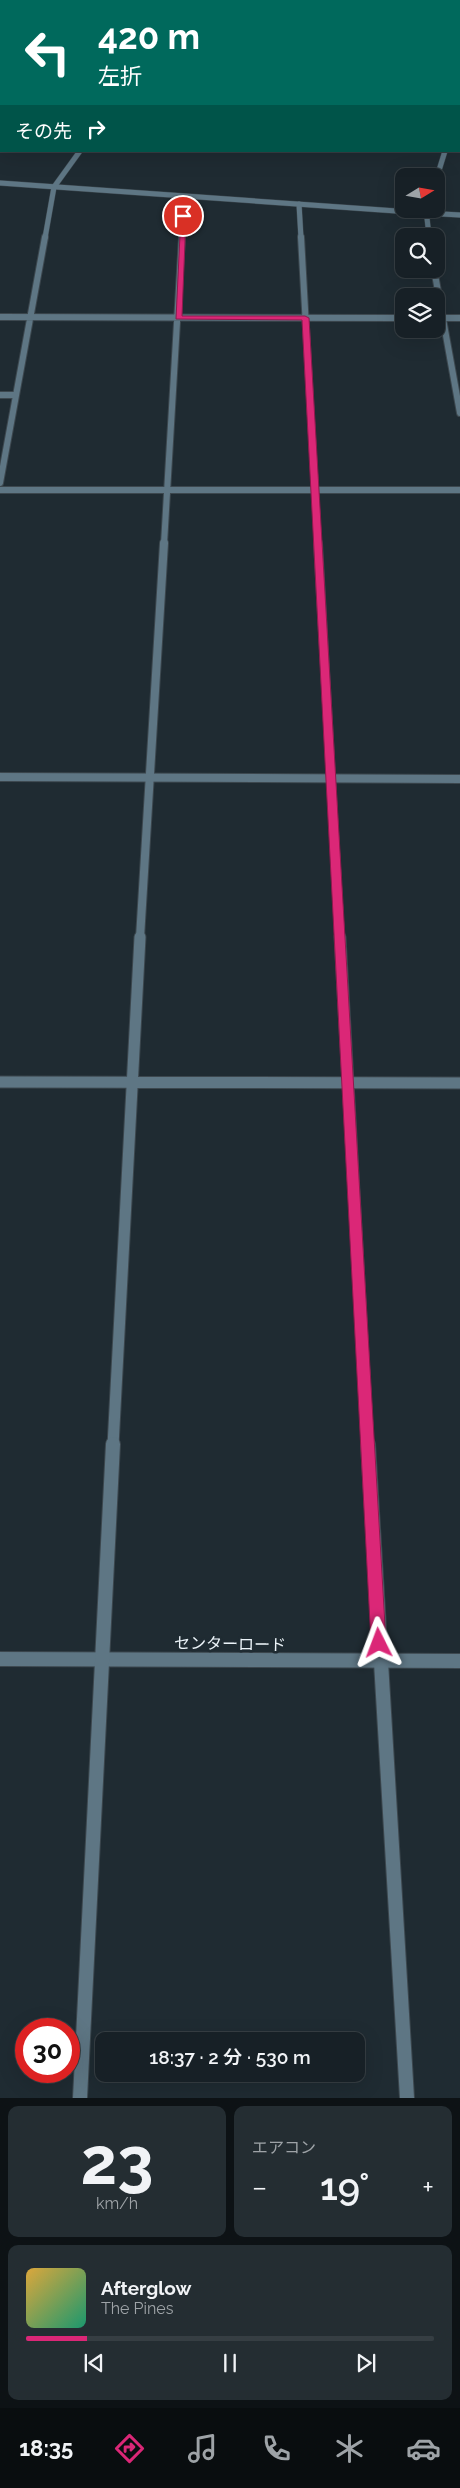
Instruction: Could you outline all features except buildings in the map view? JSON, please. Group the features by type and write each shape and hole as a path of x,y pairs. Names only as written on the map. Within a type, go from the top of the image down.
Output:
{"street":[{"path":"0,483 54,187 79,152"},
{"path":"440,168 445,152"},
{"path":"0,183 184,197 395,209"},
{"path":"80,2098 132,1080 184,197"},
{"path":"299,204 380,1663 407,2098"},
{"path":"445,214 460,216"},
{"path":"0,317 395,318"},
{"path":"445,318 460,318"},
{"path":"443,338 460,413"},
{"path":"0,395 16,395"},
{"path":"0,490 460,490"},
{"path":"0,777 460,779"},
{"path":"0,1082 132,1080 348,1085 460,1083"},
{"name":"センターロード","path":"0,1659 380,1663 460,1662"}],"route":[{"path":"183,216 178,318 305,318 379,1643"}]}
